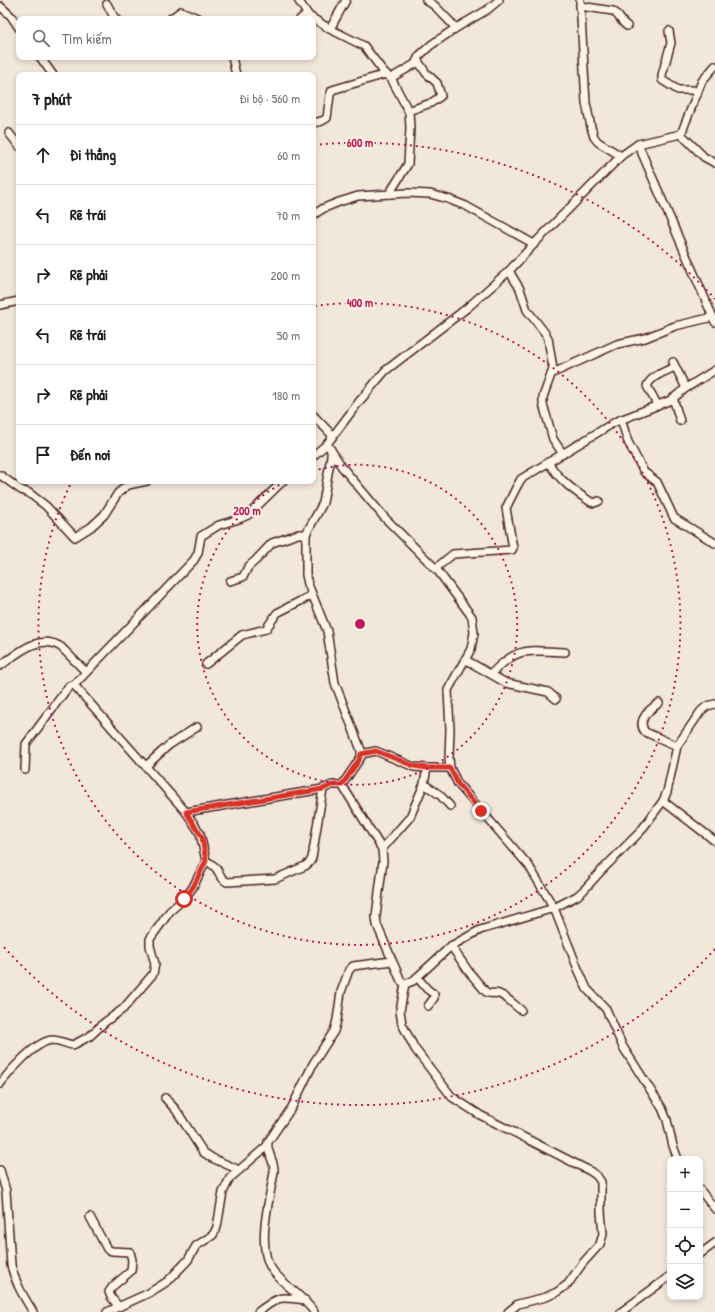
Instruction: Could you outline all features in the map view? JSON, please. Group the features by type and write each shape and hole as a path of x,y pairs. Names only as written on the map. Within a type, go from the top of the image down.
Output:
{"street":[{"path":"1,0 0,6 11,16 16,24"},
{"path":"298,0 307,14 310,16"},
{"path":"330,29 346,0"},
{"path":"426,0 435,6 456,28"},
{"path":"316,122 327,118 330,94 332,90 388,76 415,64 418,61 419,56 430,46 456,28 487,10 499,0"},
{"path":"621,156 598,142 594,137 591,127 586,103 580,3 613,11 627,26"},
{"path":"107,4 113,16"},
{"path":"175,16 181,12 192,16"},
{"path":"316,20 330,29 364,46 388,76 408,111 410,118 408,164 389,194"},
{"path":"669,31 671,43 662,74 662,80 678,90 693,90 697,95"},
{"path":"42,60 51,72"},
{"path":"233,60 235,72"},
{"path":"408,111 431,104 441,96 437,84 426,73 418,61"},
{"path":"681,134 702,82 714,67"},
{"path":"9,133 16,142"},
{"path":"316,453 327,444 358,403 385,371 467,308 509,271 621,156 638,144 681,134"},
{"path":"681,134 704,157 715,163"},
{"path":"552,373 621,343 643,338 675,326 714,320 638,144"},
{"path":"316,213 324,208 358,196 407,193 430,194 448,198 466,206 534,244"},
{"path":"509,271 520,289 527,310 546,335 553,365 543,404 553,439 562,454"},
{"path":"0,305 16,302"},
{"path":"658,406 647,386 652,379 674,365 686,388"},
{"path":"436,568 453,554 512,550 513,548 506,511 507,505 521,480 548,462 621,419 658,406 673,398 715,370"},
{"path":"673,398 680,421"},
{"path":"316,418 333,436"},
{"path":"621,419 628,442 644,472 657,482 674,518 715,543"},
{"path":"327,444 342,467 384,517 436,568 472,617 473,639 471,649 448,690 450,768 458,784 528,866 554,908 587,989 606,1009 623,1047 662,1108 667,1120 677,1156"},
{"path":"331,450 324,503 306,534 306,575 312,595 327,631 335,683 360,747 361,754 359,760 342,785"},
{"path":"548,462 556,474 569,487 591,502 594,503 599,501"},
{"path":"0,475 21,490 29,493 46,506 75,537 91,527 104,515 118,493 128,485 133,484"},
{"path":"25,770 26,744 69,686 74,684 86,672 194,560 198,553 201,536 219,524 248,515 280,484"},
{"path":"230,581 243,577 248,567 272,543 298,534 306,534"},
{"path":"206,664 242,635 264,630 268,627 276,613 312,595"},
{"path":"0,666 34,643 44,642 57,644 86,672"},
{"path":"491,674 504,661 518,652 565,652"},
{"path":"466,660 510,684 548,692 556,699"},
{"path":"0,1084 16,1064 44,1043 54,1040 71,1045 75,1044 90,1036 105,1022 124,1008 150,978 155,969 155,960 150,938 170,911 193,887 206,861 202,837 186,812 74,684"},
{"path":"659,703 647,712 643,720 643,729 645,732 677,746"},
{"path":"405,984 410,982 451,946 480,930 554,908 577,896 584,890 640,832 663,801 667,792 677,746 701,711 707,706 715,704"},
{"path":"146,766 169,745 197,727"},
{"path":"361,754 376,751 407,765 427,768 450,768"},
{"path":"382,849 410,816 424,784 427,768"},
{"path":"424,784 440,795 450,806"},
{"path":"186,812 323,789 332,785 342,785"},
{"path":"342,785 382,849 383,861 376,916 380,932 392,961 401,981 405,984"},
{"path":"206,861 214,864 223,879 227,882 275,879 305,866 312,858 323,789"},
{"path":"663,801 715,841"},
{"path":"451,946 469,972 486,992 489,994 501,994 521,1010"},
{"path":"314,1312 305,1300 273,1272 267,1260 265,1252 265,1221 274,1171 268,1142 292,1107 313,1064 334,1030 341,992 350,968 353,966 392,961"},
{"path":"417,976 422,984 434,994 434,998 428,1006"},
{"path":"405,984 400,1011 402,1024 415,1049 452,1096 480,1115 597,1176 600,1182 602,1234 600,1244 582,1264 568,1284 557,1292 518,1304 508,1312"},
{"path":"165,1098 176,1110 203,1152 212,1158 239,1170"},
{"path":"107,1312 149,1293 168,1280 188,1260 196,1246 213,1235 217,1227 223,1192 230,1178 268,1146"},
{"path":"0,1170 6,1191 13,1275 16,1283 34,1312"},
{"path":"702,1192 715,1209"},
{"path":"90,1217 107,1249 112,1251 130,1252 131,1254 131,1271 113,1286 109,1292 119,1307"},
{"path":"703,1252 715,1243"},
{"path":"621,1312 667,1278"},
{"path":"258,1312 278,1298 305,1300"}],"route":[{"path":"184,899 193,887 206,861 202,837 186,812 323,789 332,785 342,785 361,757 361,754 376,751 407,765 427,768 450,768 458,784 481,811"}]}
